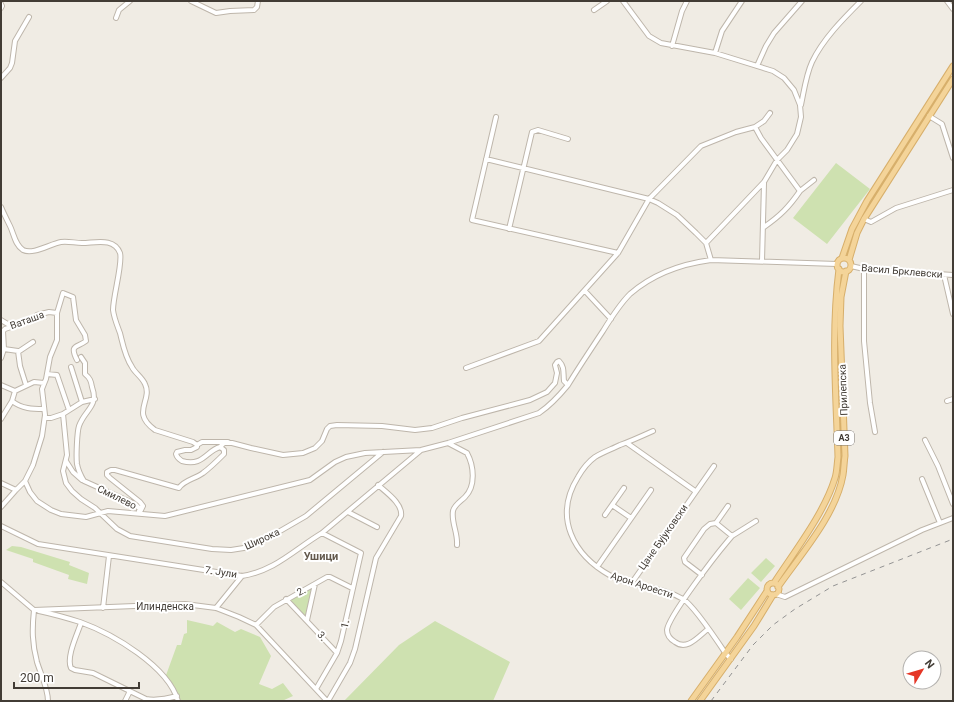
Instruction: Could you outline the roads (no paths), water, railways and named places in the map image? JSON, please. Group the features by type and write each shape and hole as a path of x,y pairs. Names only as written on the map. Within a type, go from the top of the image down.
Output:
{"main road":[{"path":"953,66 867,201 852,229 838,266 842,271 846,271 851,266 849,260 857,233 864,219 953,79"},
{"path":"842,258 849,260"},
{"name":"Прилепска","path":"776,585 828,496 835,477 838,457 835,296 838,266"},
{"name":"Прилепска","path":"776,585 827,517 838,493 843,475 845,456 840,326 841,297 846,271"},
{"name":"A3","path":"691,701 726,654 767,591 768,585 776,585 778,591 700,701"},
{"path":"767,591 769,594 775,595"}],"street":[{"path":"116,18 119,10 130,1"},
{"path":"191,1 216,13 254,10 257,8 258,1"},
{"path":"594,10 607,1"},
{"path":"623,1 649,36 661,43 715,53 773,71 784,78 794,90 800,105 801,117 797,134 787,150 777,160 764,182 706,243"},
{"path":"672,46 682,11 688,1"},
{"path":"715,53 722,31 742,1"},
{"path":"757,66 774,33 802,1"},
{"path":"800,105 811,63 817,52 824,42 861,1"},
{"path":"947,1 953,9"},
{"path":"1,4 1,8"},
{"path":"1,78 10,68 12,63 14,41 29,17"},
{"path":"466,368 539,341 618,253 648,199 701,146 736,132 755,127 764,121 770,114"},
{"path":"929,116 942,124 953,158"},
{"path":"496,118 472,220 618,253"},
{"path":"755,127 761,138 800,191"},
{"path":"509,228 532,132 538,130 568,139"},
{"path":"486,159 648,199 658,203 677,215 706,243 711,260"},
{"path":"764,226 777,218 789,207 800,191 814,180"},
{"path":"762,261 764,182"},
{"path":"864,219 871,222 896,208 953,190"},
{"path":"1,207 16,242 24,250 33,252 60,242 86,243 95,241 111,243 116,247 120,253 121,261 113,304 114,316 127,360 145,384 146,391 142,407 144,418 155,430 197,444"},
{"path":"25,481 30,492 38,501 51,510 61,514 86,517 108,511 139,511 165,516 310,480 335,462 346,457 365,453 421,450 448,443 539,413 559,397 611,319 629,295 646,282 673,268 711,260 762,261 838,266"},
{"name":"Васил Брклевски","path":"851,266 864,269 953,275"},
{"path":"864,269 864,341 870,403 875,432"},
{"path":"944,274 953,314"},
{"path":"585,291 611,319"},
{"path":"1,507 25,481 33,465 42,436 45,418 42,389 47,374 50,357 57,340 57,313 63,293 73,297 76,320 85,335 86,341 76,345 74,349 73,353 77,360"},
{"name":"Ваташа","path":"1,358 4,346 3,331 11,326 31,320 37,315 49,312 57,313"},
{"path":"1,320 11,326"},
{"path":"1,339 4,346 18,352"},
{"path":"18,352 33,342"},
{"path":"18,352 20,366 26,385"},
{"path":"81,357 85,363 85,374 90,378 95,393 94,404 88,410 78,428 77,464 84,481"},
{"path":"232,443 224,444 216,448 199,461 185,461 177,457 176,454 179,451 191,450 197,447 197,444 202,442 225,441 283,455 304,453 315,448 322,441 327,429 330,426 337,425 382,426 415,430 432,428 462,418 530,400 547,392 555,383 557,373 555,365 560,361 564,368 564,381 568,385"},
{"path":"71,367 82,402"},
{"path":"47,374 57,375 69,410"},
{"path":"1,419 12,401 15,391 34,382 44,383"},
{"path":"1,385 15,391"},
{"path":"45,418 51,418 63,414 82,402 95,399"},
{"path":"947,401 953,399"},
{"path":"12,401 17,405 29,408 44,409"},
{"name":"Широка","path":"63,414 62,419 65,429 66,442 66,462 63,471 66,483 72,491 95,508 117,529 130,536 212,549 231,550 250,547 268,538 306,516 384,452"},
{"name":"Арон Ароести","path":"653,431 595,457 583,469 573,485 568,501 567,517 570,533 584,555 597,567 612,577 631,584 674,595 684,600 731,659"},
{"path":"925,440 938,466 953,504"},
{"path":"448,443 468,453 473,470 471,486 467,495 457,504 453,511 457,545"},
{"path":"627,443 695,491"},
{"path":"139,511 143,506 140,502 110,478 107,475 107,472 115,470 179,488 182,483 202,474 224,454 224,450 220,447"},
{"name":"7. Јули","path":"1,526 38,544 242,576 253,574 287,558 322,533 421,450"},
{"path":"66,462 73,472 84,481"},
{"name":"Цане Бујуковски","path":"631,584 714,466"},
{"path":"922,479 940,523"},
{"name":"Смилево","path":"84,481 135,504 139,511"},
{"path":"1,483 16,490"},
{"path":"328,701 350,663 355,649 376,558 401,516 402,511 399,506 378,485"},
{"path":"605,515 624,488"},
{"name":"Арон Ароести","path":"597,567 651,490"},
{"path":"612,505 631,518"},
{"path":"702,575 685,562 684,558 704,529 710,524 716,523 728,506"},
{"path":"348,512 377,527"},
{"path":"775,595 785,597 922,530 953,518"},
{"path":"708,629 687,645 683,646 677,644 669,638 667,634 667,628 684,600 732,536 756,522"},
{"path":"716,523 732,536"},
{"name":"1.","path":"316,689 337,653 341,641 361,554 322,533"},
{"path":"103,608 109,556"},
{"path":"216,608 242,576"},
{"name":"2.","path":"256,625 274,607 327,577 330,577 352,588"},
{"path":"2,584 34,610 81,622 115,638 156,668 165,678 177,696 178,701"},
{"path":"307,620 315,584"},
{"name":"3.","path":"286,599 337,653"},
{"name":"Илинденска","path":"34,610 185,604 216,608 256,625 328,701"},
{"path":"65,617 66,609"},
{"path":"34,610 32,635 33,643 48,695 48,701"},
{"path":"81,622 69,658 71,668 93,673 146,699 166,699 177,696"},
{"path":"125,701 130,691"}],"railway":[{"path":"711,701 753,645 773,625 795,609 833,586 953,539"}],"district":[{"name":"Ушици","path":"321,556"}]}
